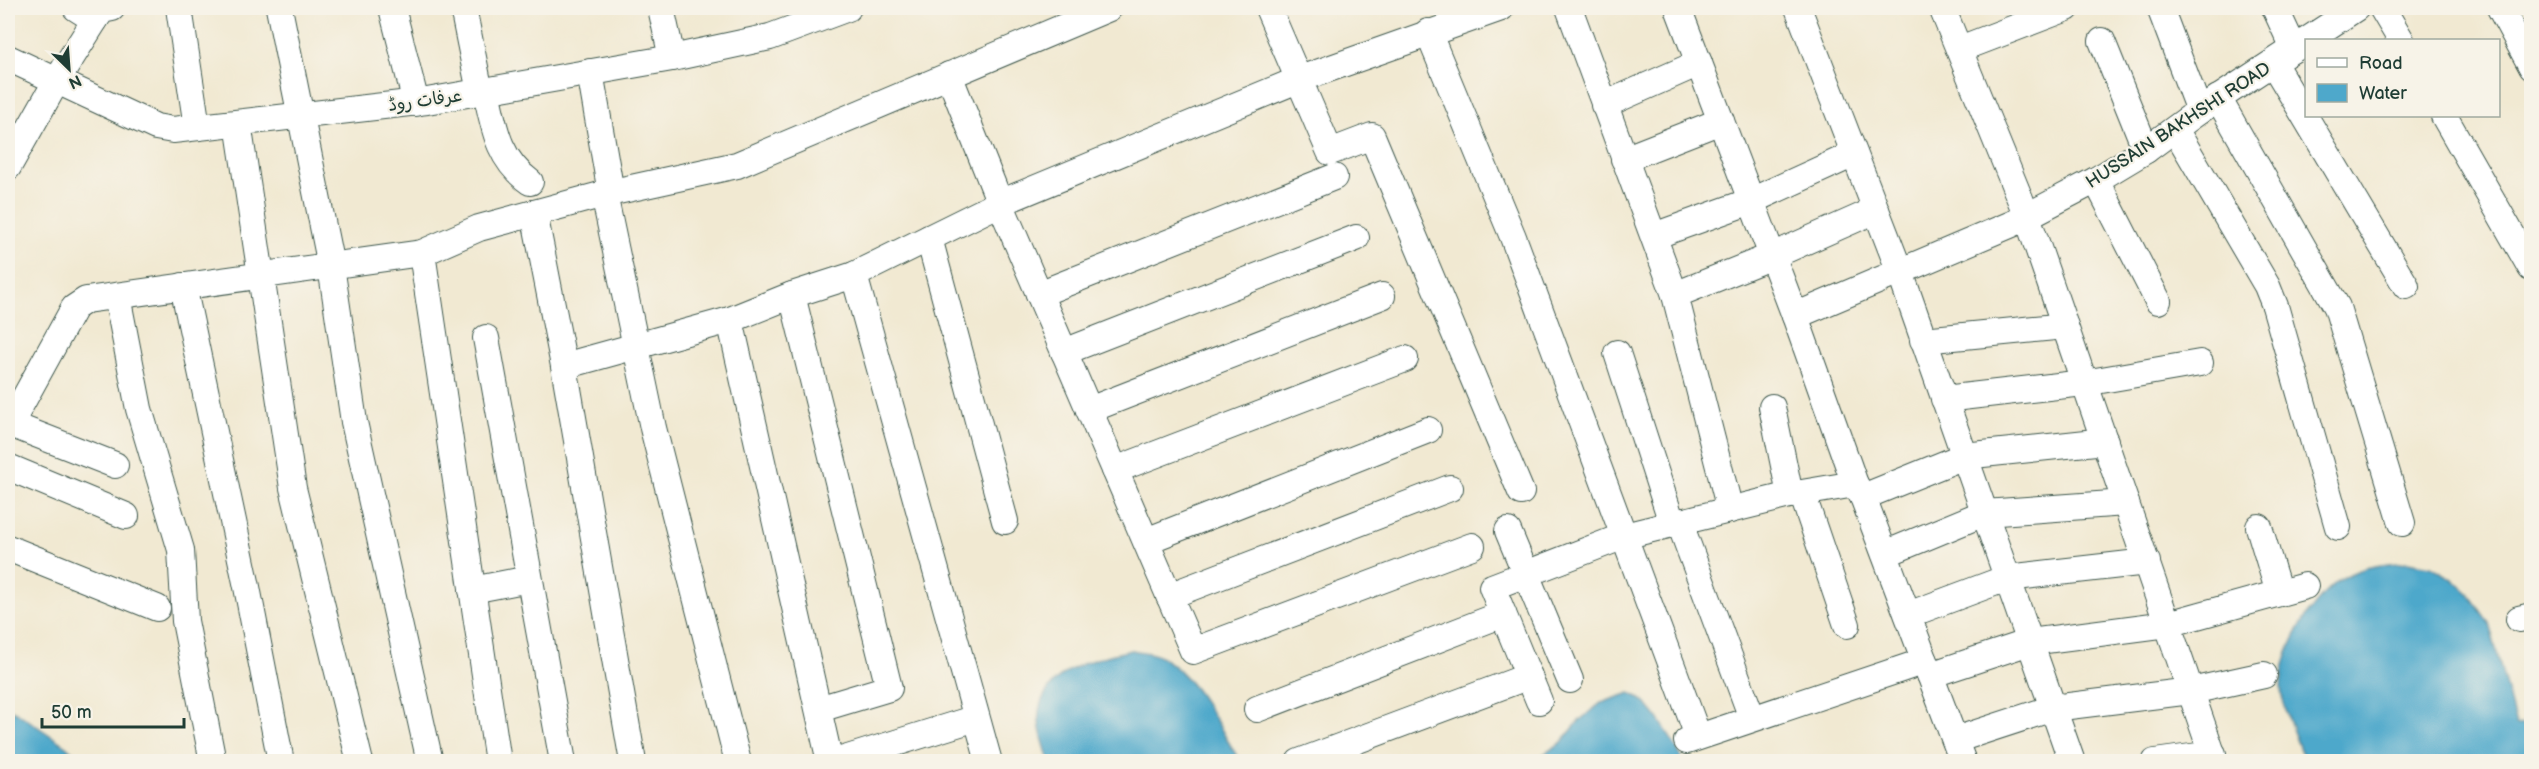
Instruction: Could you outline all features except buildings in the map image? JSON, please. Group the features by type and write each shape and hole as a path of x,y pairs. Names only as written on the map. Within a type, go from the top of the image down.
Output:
{"street":[{"path":"179,8 197,128"},
{"path":"279,8 331,266 354,422 430,762"},
{"path":"392,8 416,103"},
{"path":"463,8 483,91 498,140 515,172 530,182"},
{"path":"661,8 672,58"},
{"name":"عرفات روڈ","path":"8,58 156,127 173,130 416,103 672,58 770,38 848,8"},
{"path":"115,465 9,426 74,308 86,300 422,253 479,228 608,193 737,165 1109,8"},
{"path":"1268,8 1330,152 1372,136 1521,492"},
{"path":"564,366 730,320 792,295 854,275 1000,203 1300,79 1501,8"},
{"path":"1569,8 1675,295 1730,510"},
{"path":"1678,8 1959,751 2053,708 2192,691 2264,675"},
{"path":"1798,8 1899,272 2072,762"},
{"path":"1942,8 2027,216 2214,758 2155,762"},
{"path":"1960,49 2067,8"},
{"path":"2160,8 2209,105 2337,307 2402,523"},
{"path":"2275,8 2294,49"},
{"name":"HUSSAIN BAKHSHI ROAD","path":"2309,39 2356,8"},
{"path":"2382,8 2400,39"},
{"path":"2500,8 2532,67"},
{"path":"8,167 16,131 56,82 94,12"},
{"path":"1428,33 1513,237 1624,536 1692,738 1752,718 1928,668 2030,642 2168,624 2305,586"},
{"path":"2102,41 2146,150"},
{"name":"HUSSAIN BAKHSHI ROAD","path":"1795,316 2027,216 2096,180 2146,150 2305,42"},
{"path":"1604,105 1699,63"},
{"path":"2273,63 2305,117"},
{"path":"590,72 608,193 653,428 738,762"},
{"path":"949,75 1000,203 1193,651 1472,546"},
{"path":"2305,117 2406,286"},
{"path":"2445,117 2531,268"},
{"path":"1624,159 1721,121"},
{"path":"238,123 293,488 360,762"},
{"path":"2175,129 2266,286 2275,306 2338,527"},
{"path":"1654,236 1751,201 1854,154"},
{"path":"1039,294 1334,177"},
{"path":"2096,180 2158,301"},
{"path":"1675,295 1772,256 1876,210"},
{"path":"534,213 564,366 633,762"},
{"path":"929,238 1005,521"},
{"path":"1064,352 1356,238"},
{"path":"422,253 498,762"},
{"path":"854,275 989,762"},
{"path":"183,286 247,587 281,762"},
{"path":"792,295 889,688 819,709"},
{"path":"117,296 139,409 181,550 185,621 213,762"},
{"path":"1089,410 1382,296"},
{"path":"730,320 833,762 976,717"},
{"path":"1923,340 2065,326"},
{"path":"486,338 563,762"},
{"path":"1617,353 1676,522 1752,718"},
{"path":"1115,470 1405,359"},
{"path":"1944,399 2084,382 2200,363"},
{"path":"1772,407 1796,494 1847,625"},
{"path":"1146,541 1428,430"},
{"path":"1539,701 1492,587 1624,536 1676,522 1796,494 1859,490 1964,456 2104,441"},
{"path":"8,467 126,516"},
{"path":"1169,596 1450,488"},
{"path":"1885,554 1984,513 2126,503"},
{"path":"2259,527 2279,592"},
{"path":"1508,531 1570,680"},
{"path":"8,548 157,608"},
{"path":"1908,615 2007,578 2147,562"},
{"path":"472,590 529,579"},
{"path":"1257,709 1503,614"},
{"path":"1299,762 1529,676"}],"water":[{"path":"2408,562 2431,566 2453,579 2469,594 2489,623 2516,725 2531,723 2531,761 2304,761 2284,704 2281,680 2291,644 2300,626 2324,594 2350,574 2371,567"},
{"path":"1132,650 1159,656 1184,675 1205,703 1240,761 1049,761 1041,734 1039,713 1046,693 1054,682 1077,666"},
{"path":"1630,693 1655,713 1684,761 1524,761 1541,756 1561,743 1580,720 1601,703"},
{"path":"8,709 66,746 83,761 8,761"}]}
